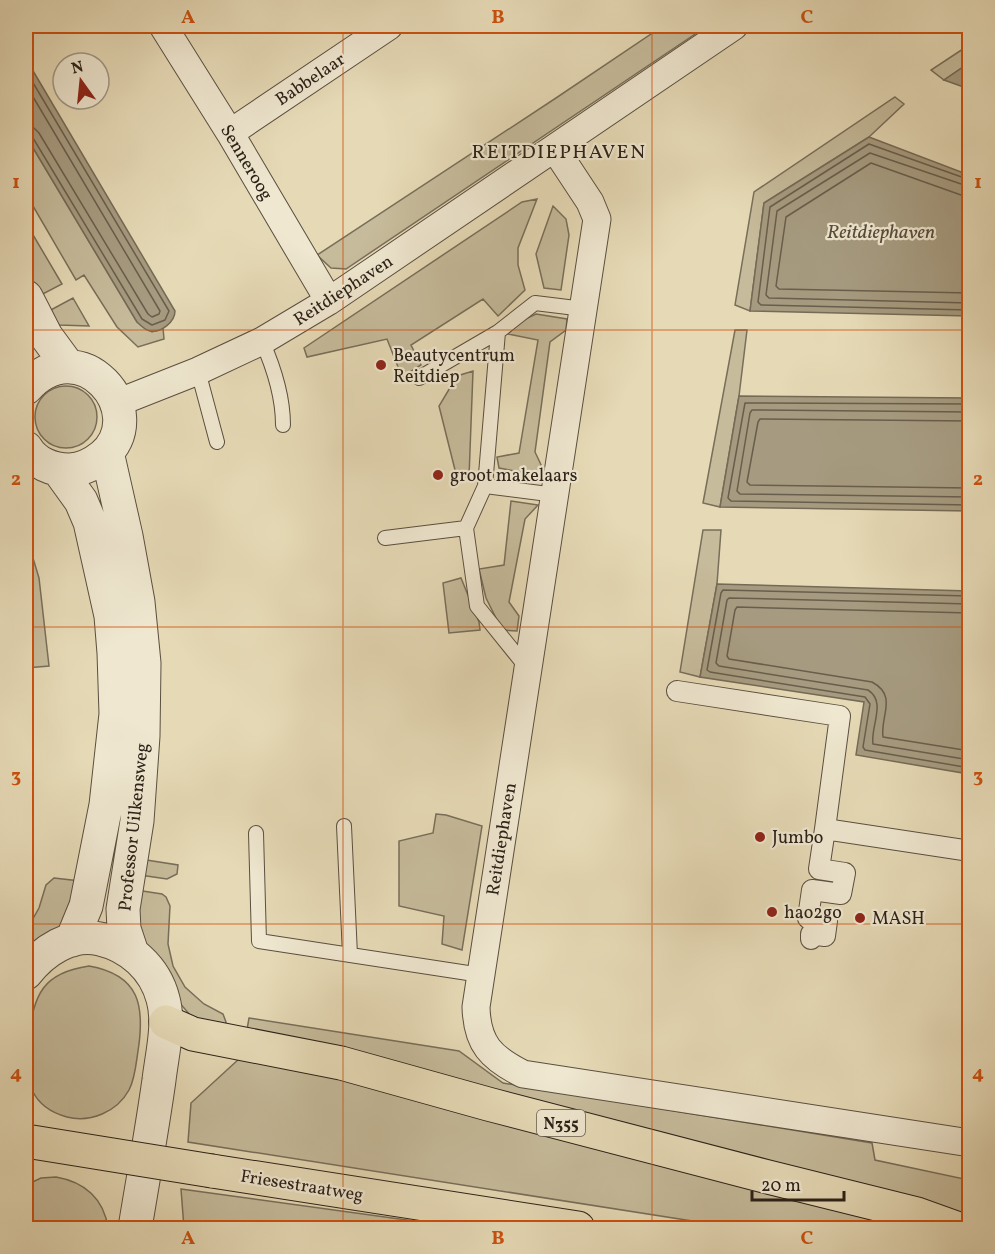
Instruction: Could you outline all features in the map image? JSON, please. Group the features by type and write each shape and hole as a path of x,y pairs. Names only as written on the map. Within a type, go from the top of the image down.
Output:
{"main road":[{"name":"N355","path":"166,1022 193,1034 341,1063 488,1104 917,1214 956,1228"},
{"name":"Friesestraatweg","path":"26,1141 578,1228"}],"street":[{"name":"Senneroog","path":"163,26 230,133 329,301"},
{"name":"Babbelaar","path":"230,133 389,26"},
{"name":"Reitdiephaven","path":"117,403 198,371 262,342 329,301 734,26"},
{"name":"Reitdiephaven","path":"555,148 590,202 597,219 480,975 476,1007 477,1024 482,1041 496,1058 523,1074 969,1143"},
{"path":"26,297 46,336 68,366"},
{"path":"26,388 35,377 51,369 68,366 79,368 98,377 106,384 117,403 119,420 116,437 107,452 85,467 72,470 42,464 29,454 26,448"},
{"name":"Professor Uilkensweg","path":"107,452 138,602 144,663 143,736 137,820 123,909 124,929 132,953"},
{"name":"Professor Uilkensweg","path":"58,469 81,501 90,522 111,616 116,714 106,805 86,906 72,940"},
{"path":"677,691 840,716 819,869 845,873 841,894 812,890 807,918 827,921 825,936 811,934 811,939"},
{"path":"825,829 969,851"},
{"path":"26,973 46,952 59,944 72,940 96,938 115,943 132,953 147,967 156,980 163,1000 166,1022 135,1228"}],"lane":[{"path":"419,378 498,332 535,303 584,309"},
{"path":"498,332 485,486 466,528 477,606 528,669"},
{"path":"262,342 272,364 283,408 283,425"},
{"path":"198,371 217,442"},
{"path":"485,486 556,495"},
{"path":"386,538 466,528"},
{"path":"344,826 350,955"},
{"path":"256,832 259,941 480,975"}],"shaded area":[{"path":"663,26 707,26 346,269 331,268 317,255 556,98"},
{"path":"969,45 969,63 944,80 931,70"},
{"path":"895,97 904,104 869,137 764,203 750,311 735,305 754,192"},
{"path":"26,136 137,322 152,332 163,328 164,339 138,347 117,327 84,275 76,280 26,194"},
{"path":"537,199 518,248 518,265 525,290 498,316 483,299 411,345 421,365 402,377 387,339 307,357 304,348 522,202"},
{"path":"553,206 566,219 569,235 561,290 544,288 536,254"},
{"path":"26,223 62,284 39,296 26,268"},
{"path":"73,298 89,326 58,325 47,312"},
{"path":"536,314 567,319 566,330 550,342 535,452 543,469 541,476 499,468 497,457 519,453 538,340 508,334 521,321"},
{"path":"735,330 747,330 739,396 720,507 703,503"},
{"path":"473,371 469,477 457,478 439,406 457,376"},
{"path":"60,386 72,386 88,395 95,405 97,417 95,429 88,439 72,448 60,448 49,443 40,434 35,423 35,411 40,400 49,391"},
{"path":"511,501 538,505 525,519 509,602 519,616 517,631 502,630 486,598 479,569 504,565"},
{"path":"703,530 721,530 717,584 700,677 680,672"},
{"path":"26,535 39,578 49,666 26,668"},
{"path":"461,578 479,622 480,630 449,633 443,583"},
{"path":"436,814 482,826 462,950 442,944 444,916 399,906 399,841 433,833"},
{"path":"140,859 178,865 177,874 167,879 140,875"},
{"path":"54,878 80,881 68,916 58,929 26,954 26,931 39,908 46,885"},
{"path":"136,890 162,894 166,897 170,906 168,944 173,966 185,987 204,1004 223,1014 226,1022 224,1031 190,1015 178,1001 136,929"},
{"path":"89,966 106,970 129,985 139,1007 140,1035 134,1076 124,1098 110,1110 94,1117 67,1117 51,1111 42,1104 29,1084 26,1064 28,1037 34,1009 44,988 61,974"},
{"path":"249,1018 459,1051 503,1083 872,1143 875,1160 969,1180 969,1226 246,1035"},
{"path":"240,1058 328,1073 922,1228 737,1228 188,1142 191,1103"},
{"path":"56,1177 76,1183 91,1194 102,1208 108,1228 26,1228 26,1185 41,1178"},
{"path":"181,1189 465,1228 184,1228"}],"water":[{"path":"26,59 51,101 51,111 57,111 175,311 170,323 159,330 150,331 137,322 26,136"},
{"path":"969,63 969,89 944,80"},
{"name":"Reitdiephaven","path":"869,137 969,175 969,316 750,311 764,203"},
{"path":"739,396 969,398 969,511 720,507"},
{"path":"717,584 969,591 969,774 856,755 864,702 700,677"}],"place":[{"name":"Beautycentrum Reitdiep","path":"381,365"},
{"name":"groot makelaars","path":"438,475"},
{"name":"Jumbo","path":"760,837"},
{"name":"hao2go","path":"772,912"},
{"name":"MASH","path":"860,918"}],"district":[{"name":"REITDIEPHAVEN","path":"559,151"}]}
